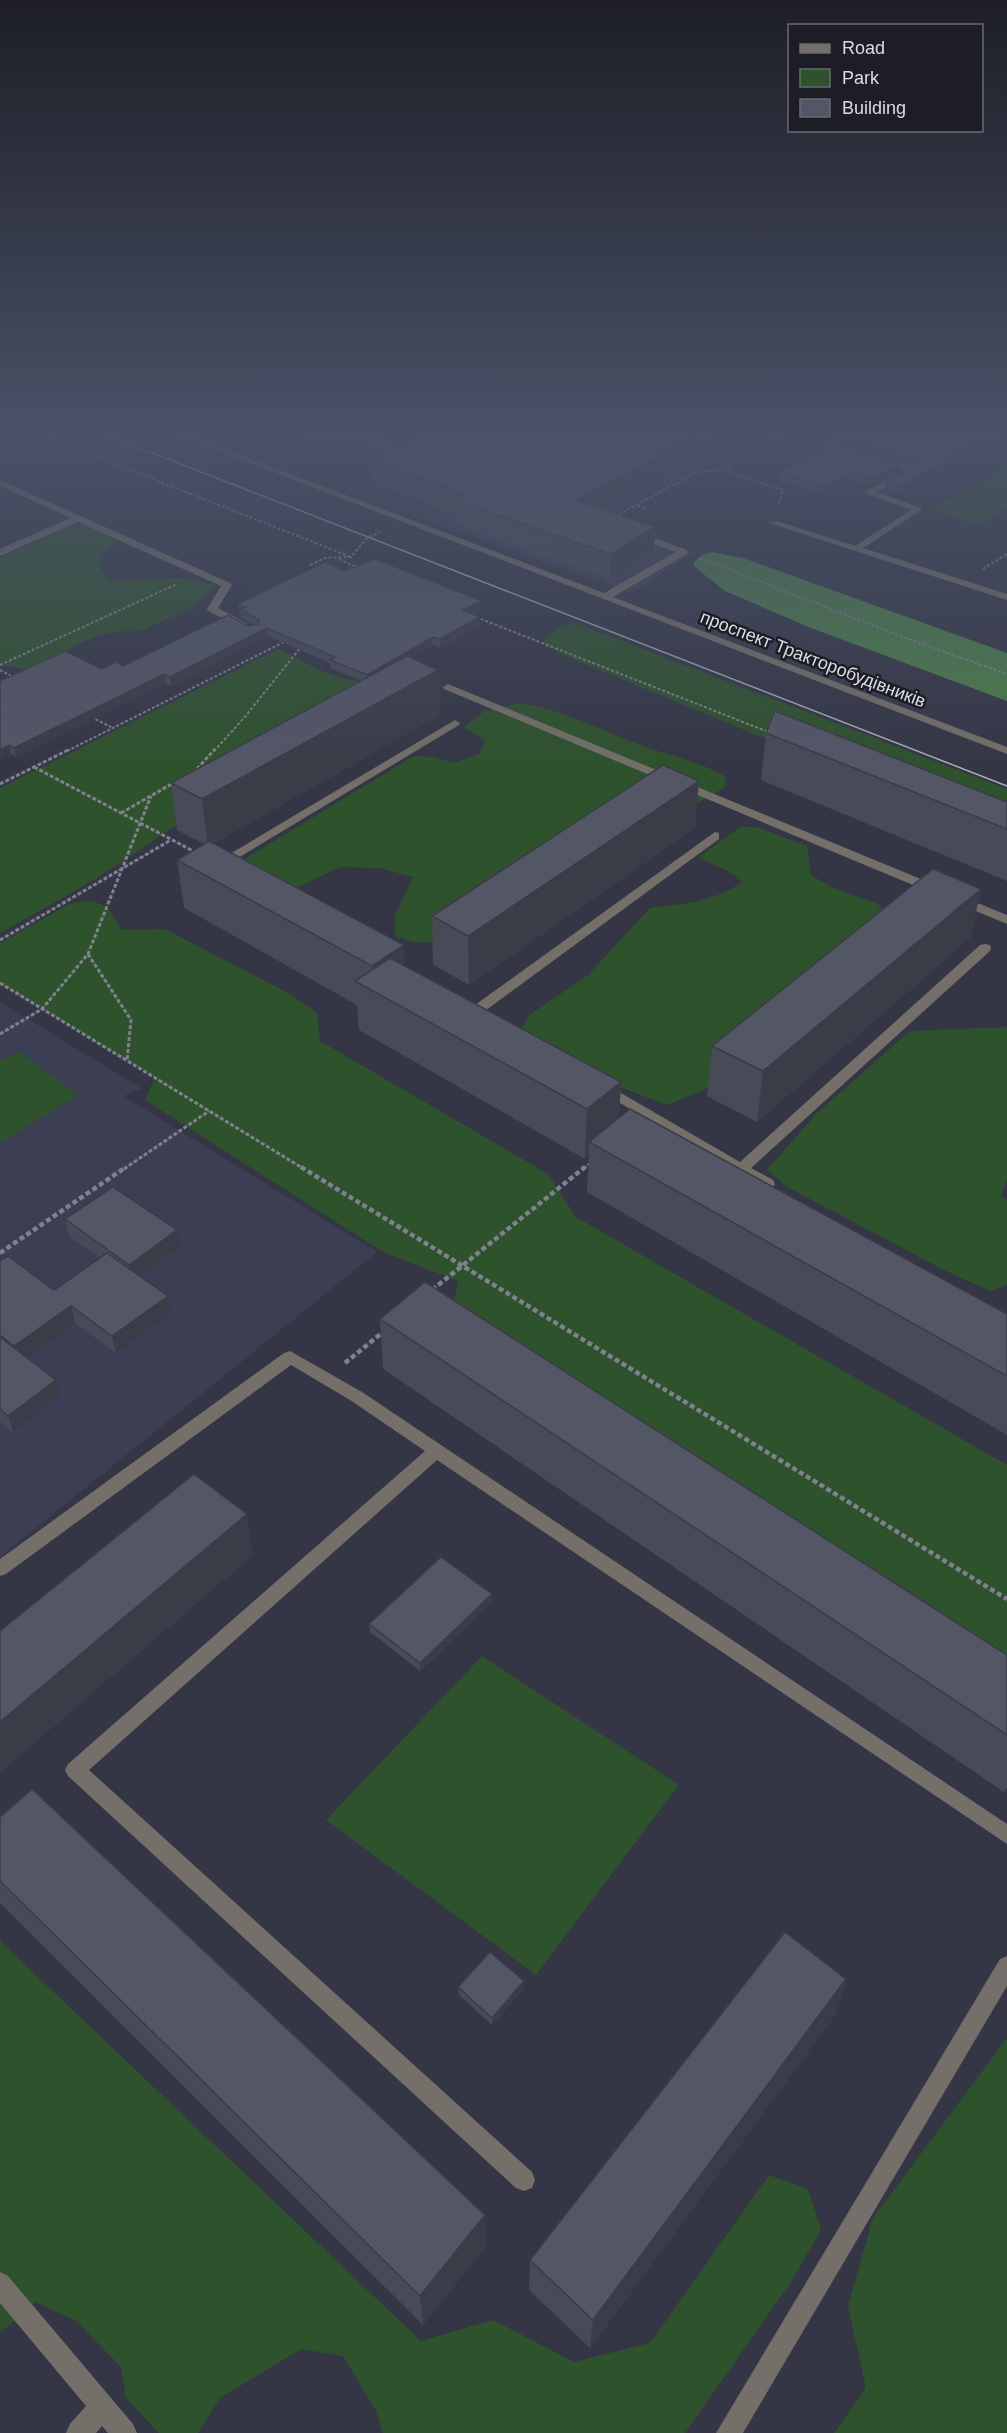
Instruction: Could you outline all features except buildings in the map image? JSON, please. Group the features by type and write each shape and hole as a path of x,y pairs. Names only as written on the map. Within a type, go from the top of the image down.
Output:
{"street":[{"path":"0,553 19,545"},
{"path":"138,545 226,585 212,609 254,630"},
{"name":"проспект Тракторобудівників","path":"468,545 1007,751"},
{"path":"663,545 684,552"},
{"path":"842,545 1007,597"},
{"path":"856,549 863,545"},
{"path":"605,597 684,552"},
{"path":"448,687 1007,920"},
{"path":"223,867 455,723"},
{"path":"473,1012 715,836"},
{"path":"741,1169 985,948"},
{"path":"589,1081 782,1192"},
{"path":"0,1569 290,1357 437,1450 1007,1835"},
{"path":"437,1450 75,1770 524,2180"},
{"path":"729,2433 1007,1966"},
{"path":"0,2284 124,2433"},
{"path":"80,2433 102,2407"}],"path":[{"path":"322,545 351,556"},
{"path":"310,565 325,558 339,559 351,556 361,545"},
{"path":"684,552 911,640 1007,674"},
{"path":"985,568 1007,554"},
{"path":"339,559 367,572"},
{"path":"0,668 201,573"},
{"path":"466,613 775,734"},
{"path":"254,630 283,642"},
{"path":"0,784 291,638"},
{"path":"189,774 199,768 244,718 306,640"},
{"path":"0,668 20,680"},
{"path":"81,712 112,728"},
{"path":"33,767 223,867"},
{"path":"121,813 180,780"},
{"path":"0,1034 42,1009 88,954 151,796"},
{"path":"0,940 172,840"},
{"path":"88,954 131,1020 127,1061"},
{"path":"0,983 1007,1599"},
{"path":"0,1253 209,1111"},
{"path":"426,1296 600,1156"},
{"path":"327,1379 390,1326"}],"shaded area":[{"path":"495,545 674,545 694,552 632,593"},
{"path":"0,1002 143,1089 123,1096 377,1252 0,1557"}],"green space":[{"path":"30,545 113,545 101,556 100,568 109,581 180,578 216,585 196,605 142,631 120,631 99,635 26,669 0,665 0,558"},
{"path":"712,552 743,558 1007,653 1007,701 811,628 725,591 693,563 704,554"},
{"path":"575,623 1007,789 1007,838 558,653 543,643 552,632"},
{"path":"278,649 333,675 355,681 365,680 295,759 171,829 91,882 0,933 0,788"},
{"path":"518,703 552,710 708,768 726,777 724,788 455,943 413,942 395,936 395,915 413,877 379,868 340,867 299,887 283,888 248,871 246,858 414,756 434,757 454,763 479,754 485,741 464,727 483,712"},
{"path":"740,827 756,827 807,846 811,875 833,888 878,904 892,919 893,934 706,1089 667,1105 617,1086 521,1030 528,1016 588,975 650,908 709,898 732,889 742,882 727,871 699,857"},
{"path":"91,901 107,906 122,930 165,929 292,995 317,1013 320,1041 548,1174 576,1217 1007,1465 1007,1668 452,1309 458,1281 383,1252 145,1100 155,1078 0,983 0,943 71,903"},
{"path":"1007,1027 1007,1179 1001,1196 1007,1200 1007,1285 990,1291 948,1272 787,1187 767,1170 817,1113 910,1031"},
{"path":"18,1051 78,1095 0,1143 0,1061"},
{"path":"482,1656 679,1785 536,1975 326,1820"},
{"path":"0,1941 421,2341 493,2320 574,2362 650,2343 769,2175 808,2189 821,2230 791,2282 685,2433 383,2433 376,2411 343,2356 301,2349 220,2398 198,2433 159,2433 126,2398 121,2367 76,2321 36,2302 0,2333"},
{"path":"1007,2038 1007,2433 834,2433 866,2388 848,2306 873,2218"}],"tram line":[{"path":"387,545 1007,786"}]}
